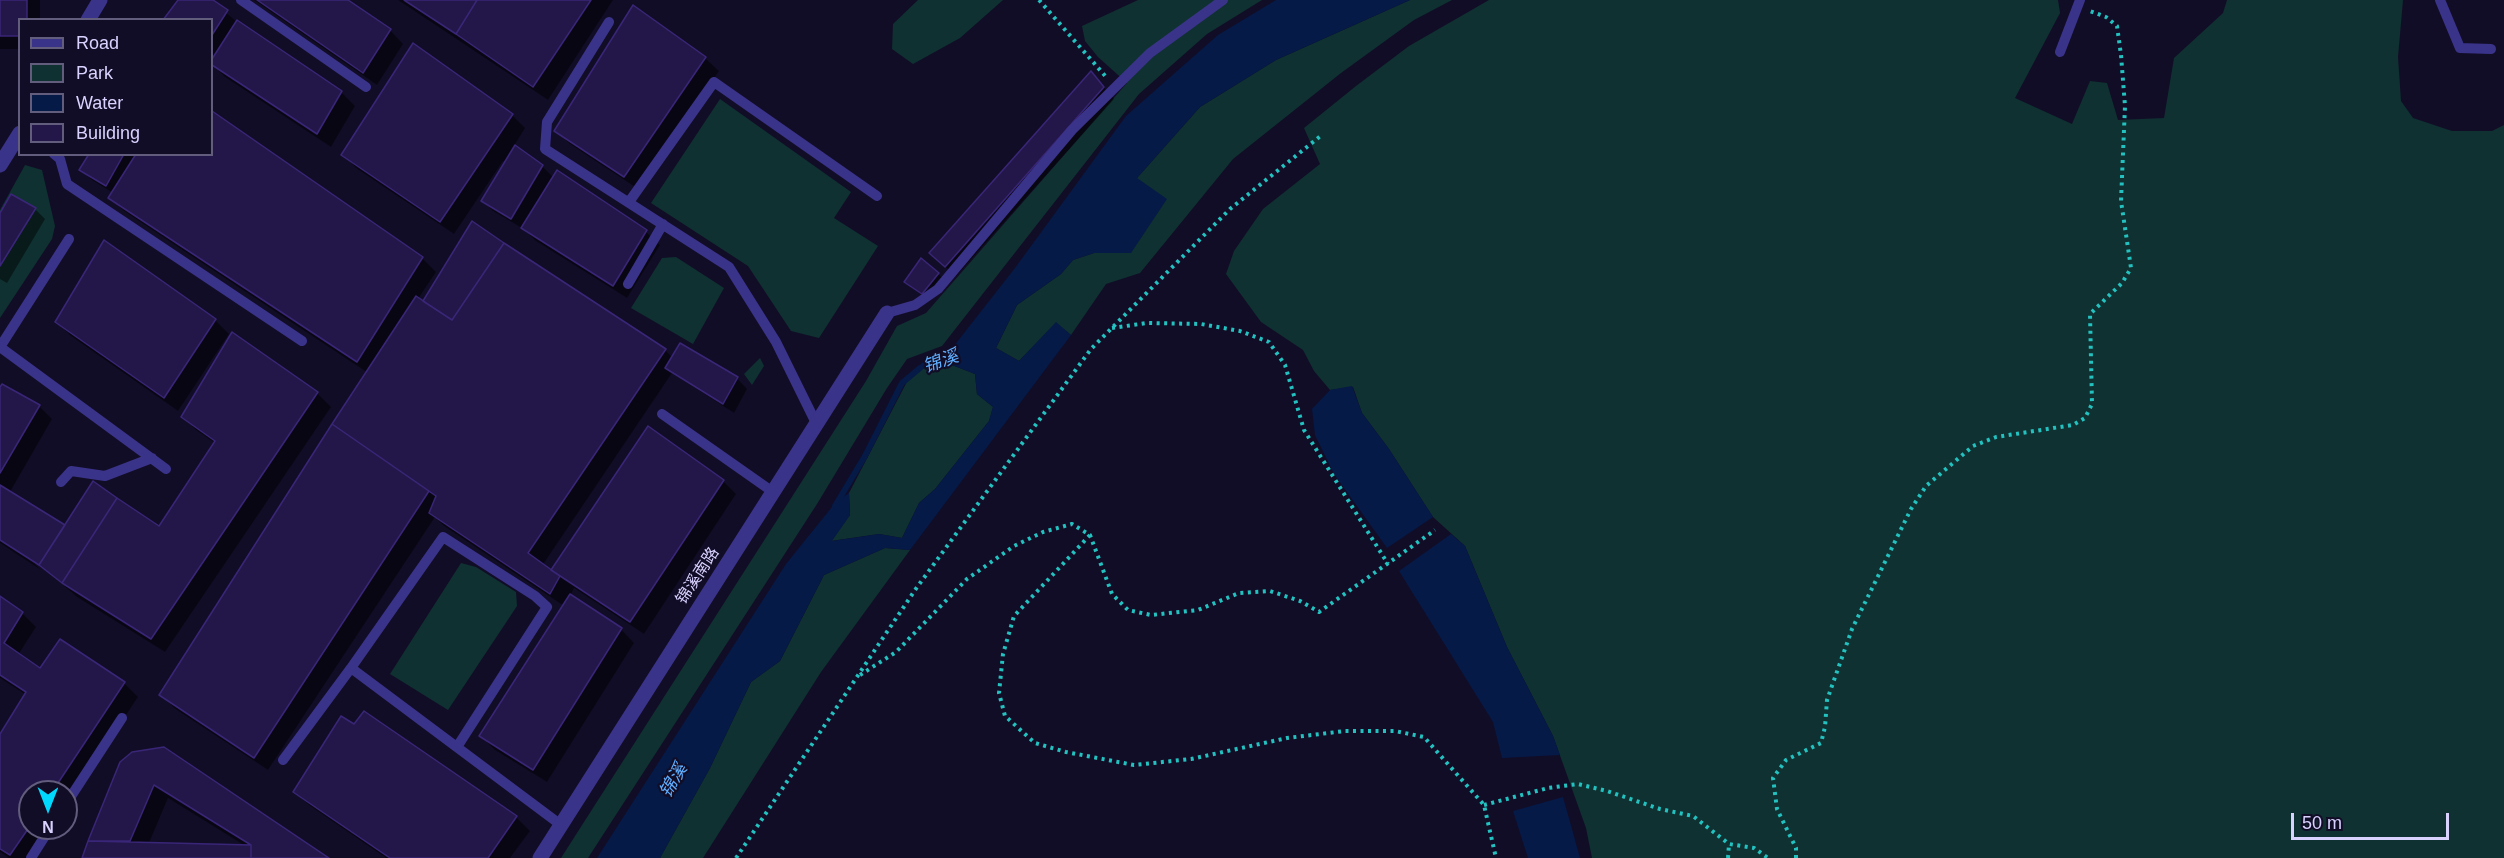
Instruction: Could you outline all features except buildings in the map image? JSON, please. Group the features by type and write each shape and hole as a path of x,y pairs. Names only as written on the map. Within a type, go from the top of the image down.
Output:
{"street":[{"path":"89,18 100,0"},
{"path":"0,165 18,136"},
{"name":"锦溪南路","path":"540,858 887,313"}],"lane":[{"path":"240,0 366,87"},
{"path":"887,313 915,305 938,290 1072,130 1150,53 1223,0"},
{"path":"2440,0 2460,48 2491,49"},
{"path":"2060,52 2079,4"},
{"path":"609,22 547,122 545,148 729,267 776,342 816,423"},
{"path":"629,202 714,82 877,196"},
{"path":"59,156 67,184 302,340"},
{"path":"628,284 663,224"},
{"path":"69,239 0,347 166,469"},
{"path":"662,414 773,492"},
{"path":"61,482 71,471 105,476 152,458"},
{"path":"283,760 443,537 536,596 547,607 456,747"},
{"path":"351,668 561,825"},
{"path":"78,786 122,718"},
{"path":"31,858 43,840"}],"path":[{"path":"1040,0 1054,19 1115,87"},
{"path":"1796,858 1796,848 1777,809 1773,778 1786,760 1821,743 1827,700 1852,629 1911,509 1926,486 1973,446 2006,435 2073,425 2085,418 2092,404 2091,314 2122,283 2131,268 2121,201 2124,81 2117,26 2106,17 2079,4"},
{"path":"735,858 915,590 1091,349 1230,209 1323,134"},
{"path":"1111,329 1147,323 1201,324 1240,331 1269,342 1285,365 1305,430 1388,564"},
{"path":"857,676 896,652 967,579 1014,546 1043,532 1072,524 1090,535 1112,594 1128,610 1151,615 1198,610 1239,593 1270,591 1300,601 1319,612 1435,530"},
{"path":"1090,535 1014,616 1003,654 999,693 1005,716 1035,743 1066,752 1134,765 1191,759 1287,738 1345,731 1395,731 1424,737 1484,805 1496,858"},
{"path":"1484,805 1548,788 1578,784 1660,809 1693,816 1729,844 1754,848 1768,858"},
{"path":"1728,858 1729,844"}],"green space":[{"path":"918,0 1003,0 960,38 913,64 892,49 893,24"},
{"path":"1138,0 1262,0 1207,34 1139,94 942,346 907,359 817,504 588,858 561,858 866,381 897,326 926,313 1127,83 1098,57 1085,41 1082,26"},
{"path":"1410,0 1452,0 1414,20 1341,73 1233,159 1140,273 1106,284 1071,335 1056,323 1019,361 996,348 1017,305 1061,274 1073,260 1094,253 1131,253 1137,178 1200,107 1276,60"},
{"path":"1489,0 2058,0 2060,13 2015,98 2072,124 2090,81 2107,83 2118,120 2164,118 2174,58 2223,13 2227,0 2403,0 2398,57 2401,101 2413,118 2452,131 2492,131 2504,125 2504,858 1592,858 1586,828 1553,736 1507,647 1465,546 1433,517 1389,449 1362,413 1353,387 1330,390 1314,371 1303,350 1261,322 1226,274 1234,251 1263,209 1320,164 1304,128 1409,46"},
{"path":"720,99 851,192 834,218 878,246 819,338 791,331 748,266 651,203"},
{"path":"25,165 42,170 55,226 52,239 0,318 0,210"},
{"path":"676,257 724,288 693,344 631,308 662,258"},
{"path":"760,358 764,366 752,385 744,374"},
{"path":"947,363 975,374 977,394 993,407 989,421 935,489 919,503 902,538 879,534 831,541 850,515 849,493 911,374 933,364"},
{"path":"885,548 910,550 821,672 703,858 660,858 710,768 751,682 780,661 824,575"},
{"path":"461,563 476,567 516,592 517,606 448,710 390,674"}],"water":[{"path":"1276,0 1410,0 1276,60 1200,107 1137,178 1167,199 1131,253 1094,253 1073,260 1061,274 1017,305 996,348 1019,361 1056,322 1071,335 910,550 885,548 824,575 780,661 751,682 710,768 660,858 597,858 786,564 836,502 849,493 850,515 832,541 879,534 902,538 919,503 935,489 989,421 993,407 977,394 975,374 947,363 933,364 911,374 924,361 946,356 1015,268 1126,116 1218,35"},
{"path":"1352,386 1362,413 1389,449 1433,517 1387,548 1334,474 1315,435 1312,409 1330,390"},
{"path":"1451,534 1465,546 1507,647 1553,736 1560,755 1502,758 1493,722 1399,571"},
{"path":"1563,797 1580,858 1528,858 1513,811"}],"waterway":[{"name":"锦溪","path":"835,506 865,456 902,383 920,368"}]}
